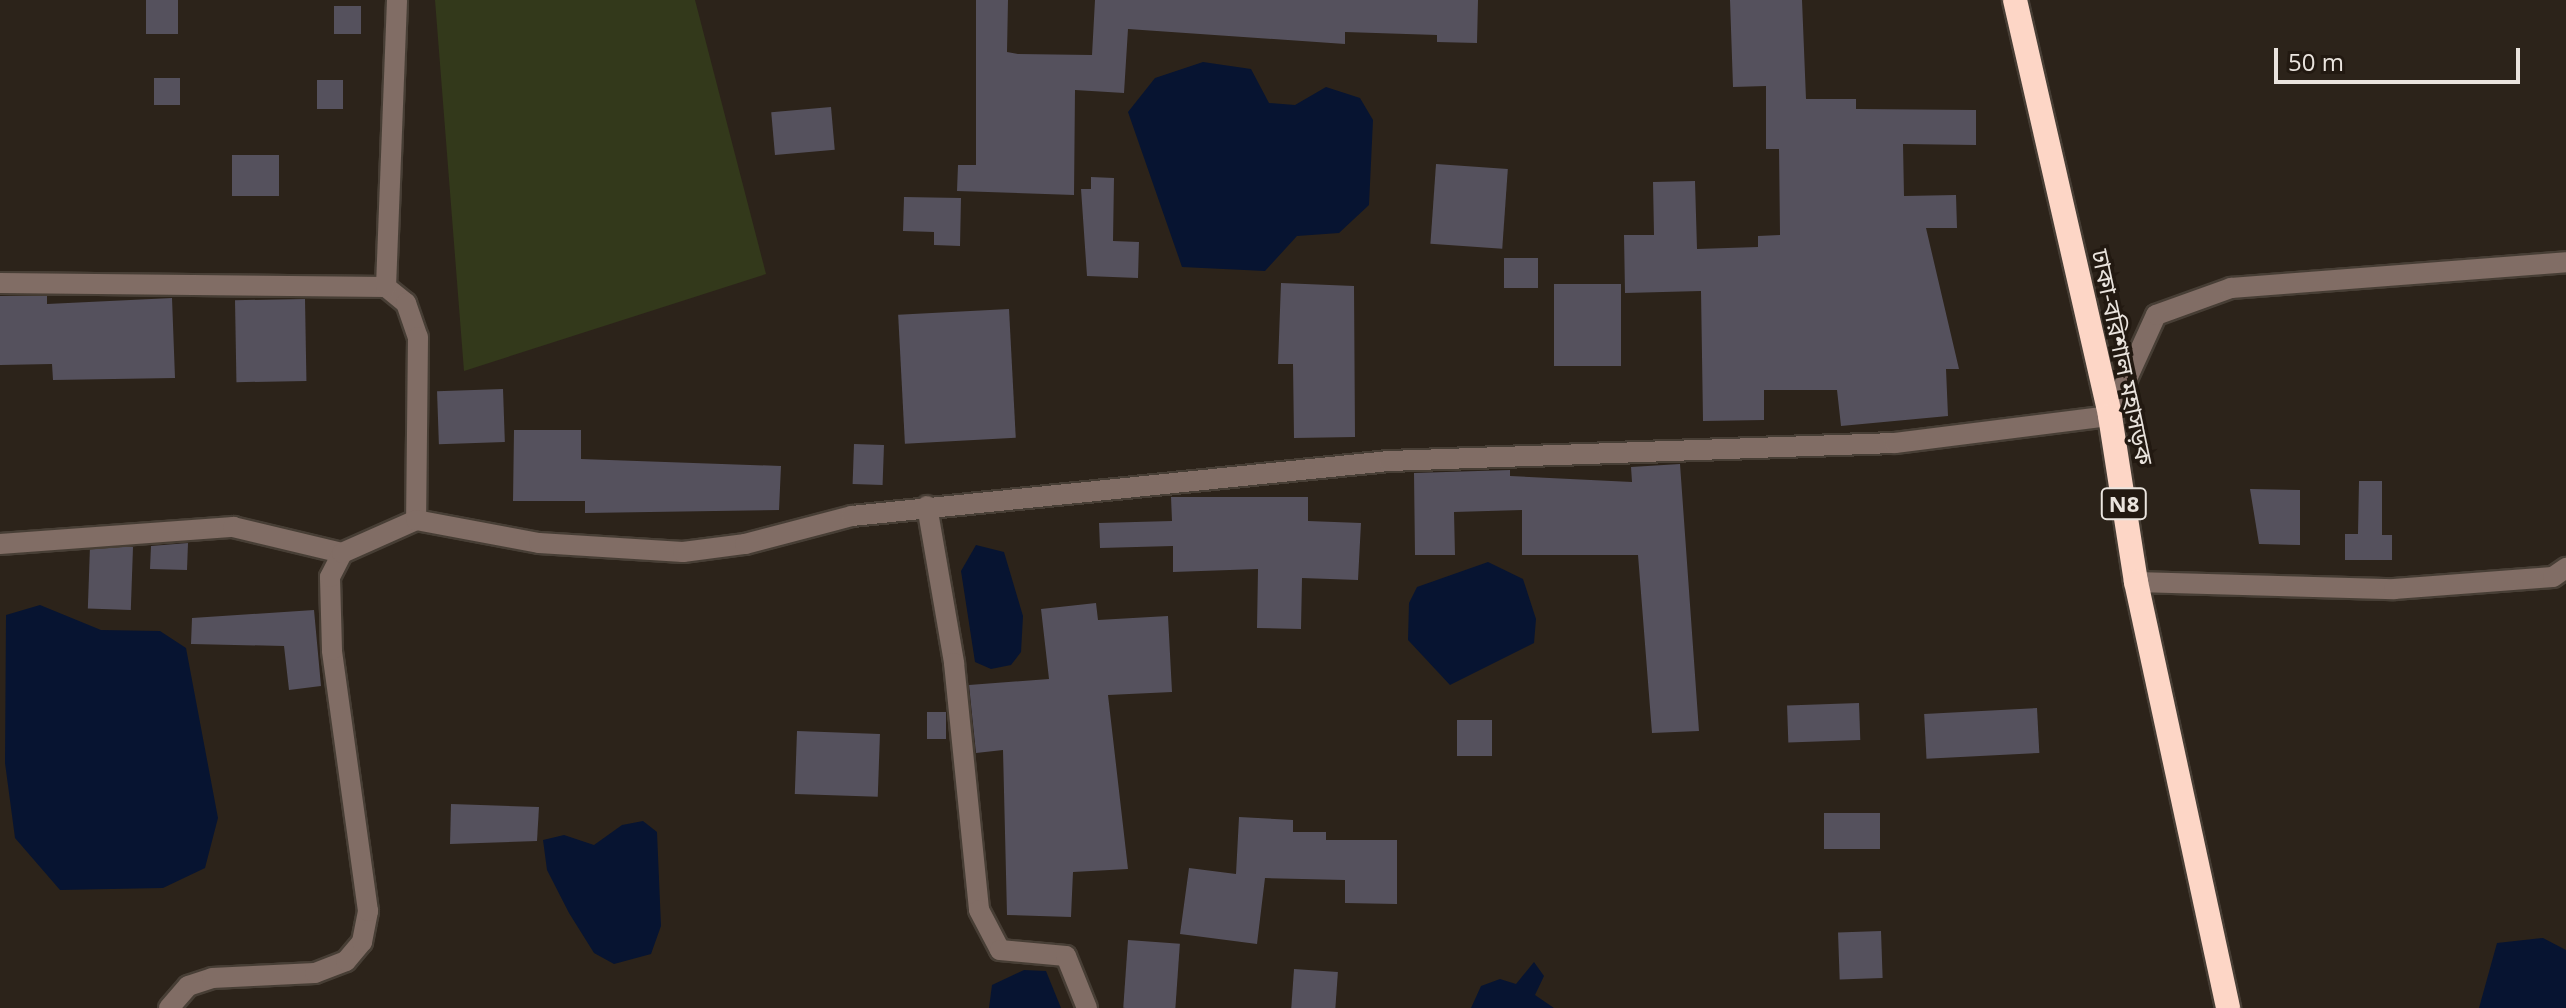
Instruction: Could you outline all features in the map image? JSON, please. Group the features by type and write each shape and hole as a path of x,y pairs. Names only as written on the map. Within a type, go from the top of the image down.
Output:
{"highway":[{"name":"ঢাকা-বরিশাল মহাসড়ক","path":"2015,0 2110,416 2136,582 2228,1008"}],"street":[{"path":"386,287 397,0"},
{"path":"0,544 233,527 342,553 416,520 539,543 683,552 927,506 1389,461 1895,443 2110,416 2156,315 2231,288 2566,262"},
{"path":"0,283 386,287 406,303 418,337 416,520"},
{"path":"927,506 954,663 979,910 1000,950 1066,956 1087,1008"},
{"path":"169,1008 188,986 212,978 315,973 346,961 362,942 365,875 332,650 330,577 342,553"},
{"path":"2136,582 2394,589 2553,577 2566,568"}],"green space":[{"path":"435,0 695,0 766,274 464,371"}],"water":[{"path":"1203,62 1251,69 1269,103 1295,105 1326,87 1360,98 1373,120 1369,205 1339,233 1297,236 1265,271 1182,267 1128,112 1155,78"},
{"path":"976,545 1004,552 1023,616 1021,652 1011,665 991,669 975,662 961,571"},
{"path":"1488,562 1523,579 1536,619 1534,643 1450,685 1408,640 1409,603 1417,587"},
{"path":"40,605 101,630 160,631 186,648 218,818 205,868 163,888 60,890 15,838 5,763 6,615"},
{"path":"643,821 657,832 661,926 651,954 614,964 594,953 569,913 547,870 543,840 564,835 594,845 622,825"},
{"path":"2543,938 2566,950 2566,1008 2479,1008 2497,943"},
{"path":"1534,962 1544,976 1535,995 1554,1008 1471,1008 1481,986 1500,979 1516,984"},
{"path":"1024,970 1046,971 1061,1008 989,1008 992,985"}],"building":[{"path":"146,0 178,0 178,34 146,34"},
{"path":"976,0 1008,0 1007,52 1018,54 1092,55 1095,0 1478,0 1477,43 1437,42 1437,35 1345,32 1345,44 1128,29 1124,93 1075,90 1074,195 957,191 958,165 976,165"},
{"path":"1730,0 1802,0 1806,99 1856,99 1856,109 1976,110 1976,145 1903,144 1904,196 1956,195 1957,228 1926,228 1959,369 1946,369 1948,416 1841,426 1837,390 1764,390 1764,420 1703,421 1701,291 1625,293 1624,235 1654,235 1653,182 1695,181 1697,249 1758,247 1758,236 1780,235 1779,149 1766,149 1766,86 1733,87"},
{"path":"334,6 361,6 361,34 334,34"},
{"path":"154,78 180,78 180,105 154,105"},
{"path":"317,80 343,80 343,109 317,109"},
{"path":"831,107 835,150 775,155 771,112"},
{"path":"232,155 279,155 279,196 232,196"},
{"path":"1436,164 1508,169 1502,249 1430,244"},
{"path":"1091,177 1114,178 1113,241 1139,242 1138,278 1087,276 1081,189 1091,189"},
{"path":"904,197 961,198 960,246 934,245 934,232 903,231"},
{"path":"1504,258 1538,258 1538,288 1504,288"},
{"path":"1281,283 1354,286 1355,437 1294,438 1293,364 1278,364"},
{"path":"1554,284 1621,284 1621,366 1554,366"},
{"path":"0,296 47,296 47,304 172,298 175,378 53,380 52,364 0,365"},
{"path":"305,299 306,381 236,382 235,300"},
{"path":"1009,309 1016,438 905,444 898,315"},
{"path":"503,389 505,442 439,444 437,391"},
{"path":"514,430 581,430 581,459 781,466 779,510 585,513 585,501 513,501"},
{"path":"854,444 884,445 883,485 853,484"},
{"path":"1680,464 1699,731 1652,733 1638,555 1522,555 1522,510 1454,512 1455,555 1415,555 1414,473 1510,470 1510,476 1632,482 1631,467"},
{"path":"2359,481 2382,481 2382,535 2392,535 2392,560 2345,560 2345,534 2358,534"},
{"path":"2250,489 2300,490 2300,545 2259,544"},
{"path":"1171,497 1308,497 1308,521 1361,523 1358,580 1302,578 1301,629 1257,628 1258,569 1173,572 1173,546 1100,548 1099,523 1172,521"},
{"path":"188,543 187,570 150,569 151,546"},
{"path":"90,545 133,547 131,610 88,608"},
{"path":"1096,603 1098,620 1168,616 1172,692 1108,695 1128,869 1073,872 1071,917 1007,915 1003,750 976,753 969,685 1049,679 1041,609"},
{"path":"314,610 321,686 289,690 284,646 191,644 192,618"},
{"path":"1859,703 1860,740 1788,742 1787,706"},
{"path":"2037,708 2039,753 1927,759 1924,714"},
{"path":"927,712 946,712 946,739 927,739"},
{"path":"1457,720 1492,720 1492,756 1457,756"},
{"path":"797,731 880,734 878,797 795,794"},
{"path":"451,804 539,807 537,841 450,844"},
{"path":"1824,813 1880,813 1880,849 1824,849"},
{"path":"1239,817 1293,820 1293,832 1326,832 1326,840 1397,840 1397,904 1345,903 1345,880 1265,878 1257,944 1180,934 1189,868 1236,874"},
{"path":"1881,931 1883,978 1840,979 1838,933"},
{"path":"1128,940 1180,944 1175,1008 1123,1008"},
{"path":"1294,969 1338,972 1335,1008 1291,1008"}]}
